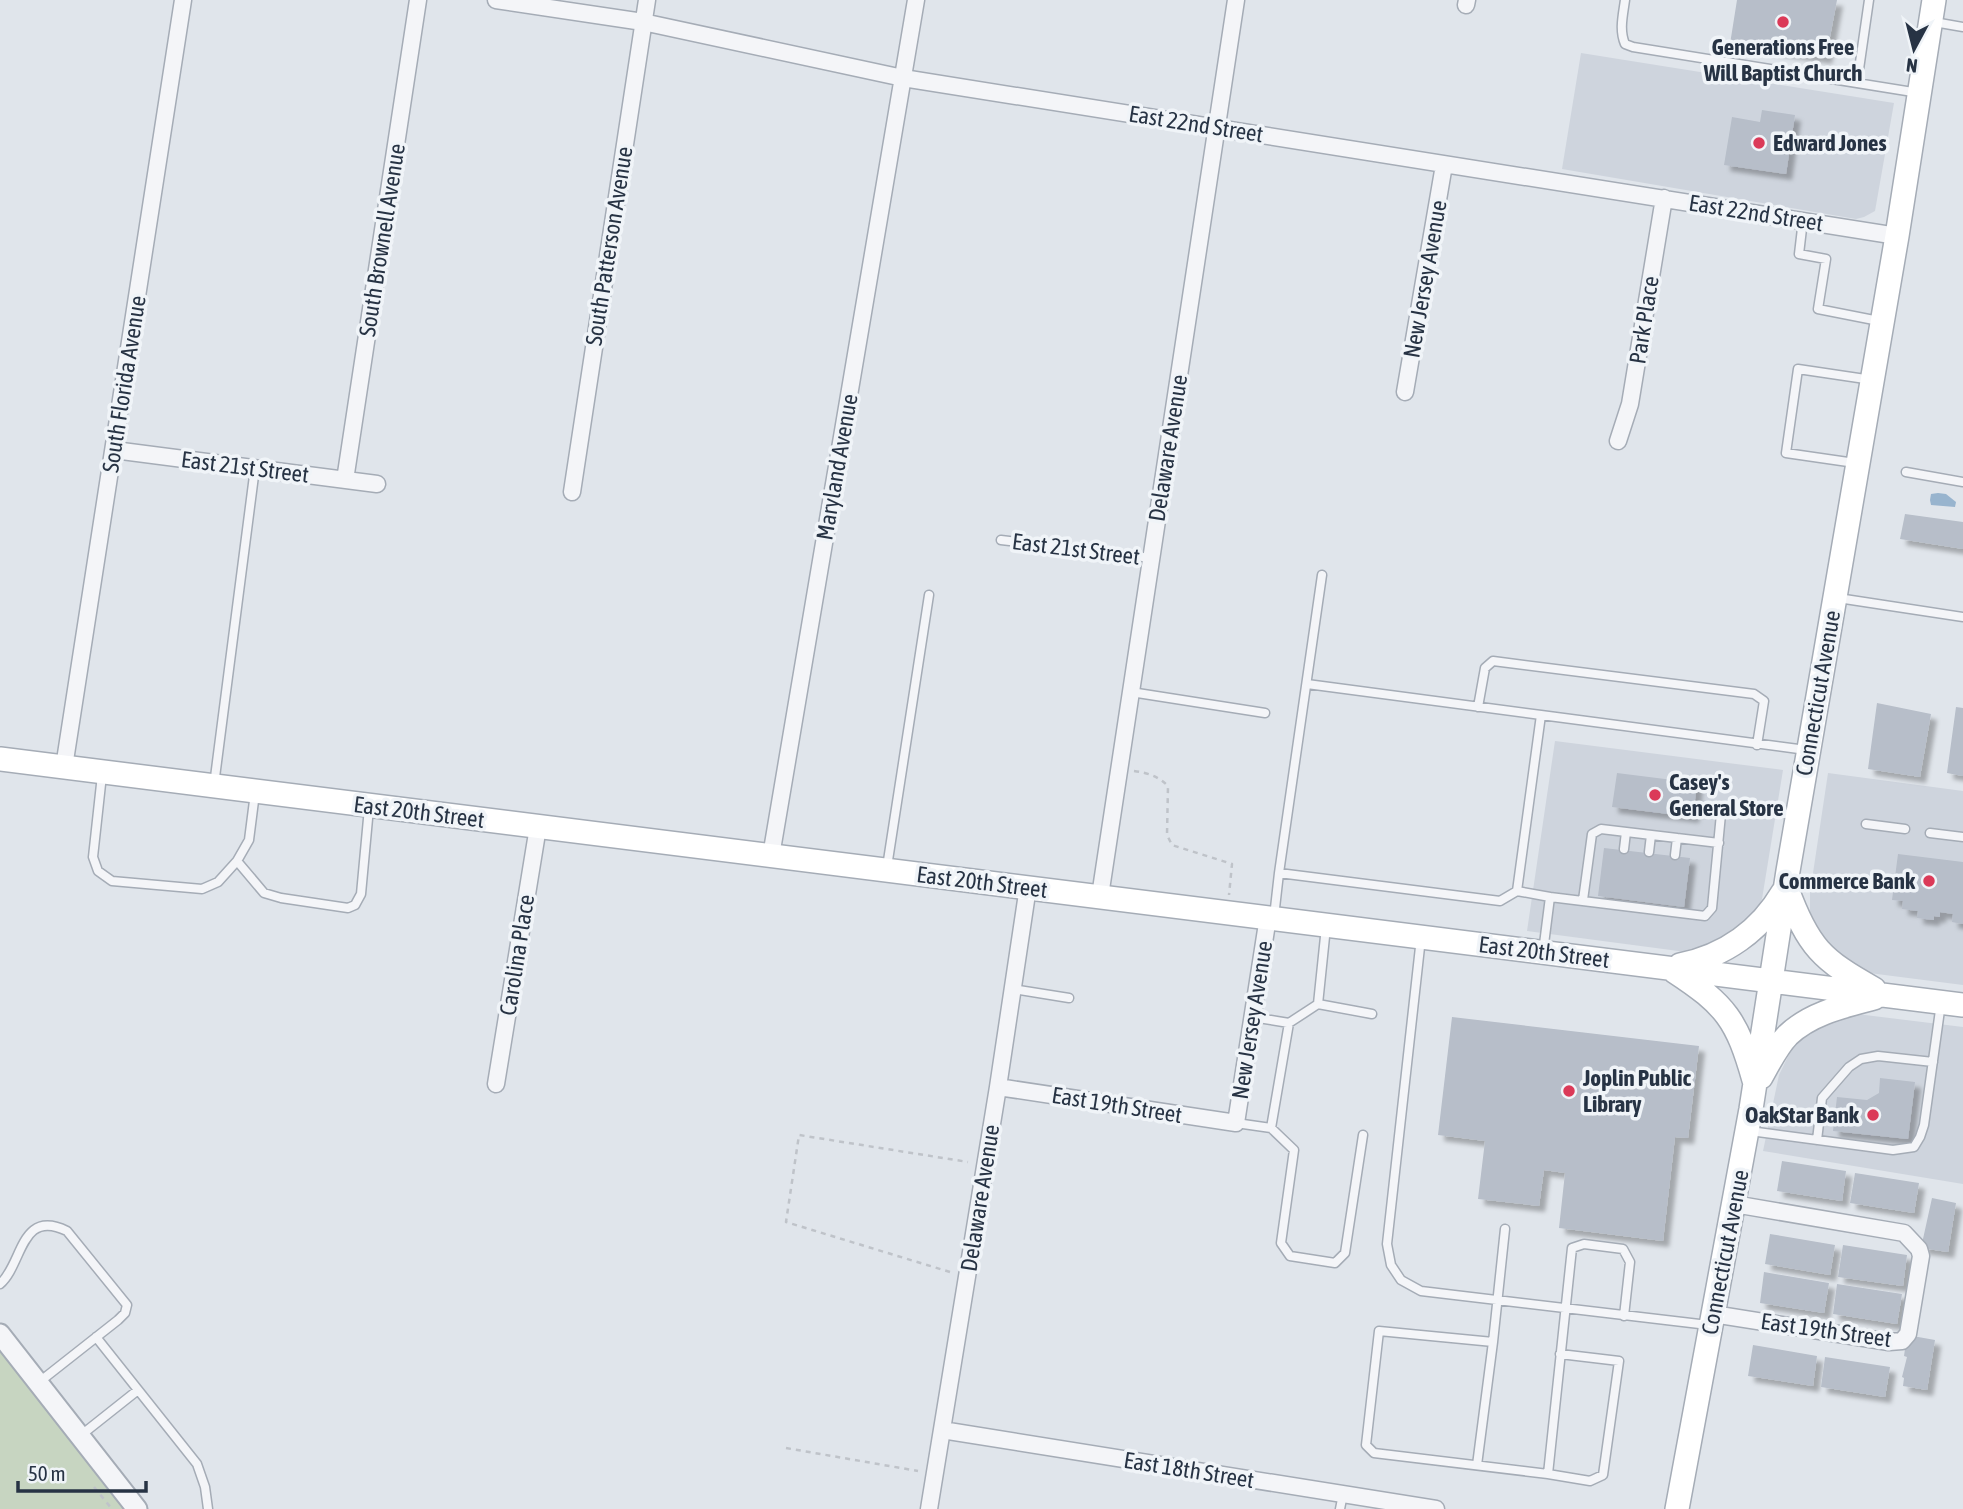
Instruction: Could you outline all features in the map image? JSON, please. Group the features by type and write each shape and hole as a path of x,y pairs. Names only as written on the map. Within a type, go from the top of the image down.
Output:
{"main road":[{"name":"Connecticut Avenue","path":"1677,1509 1773,980 1797,815 1897,236 1932,11"},
{"name":"East 20th Street","path":"0,759 1952,1004"},
{"path":"1668,967 1707,958 1727,949 1764,919 1786,886"},
{"path":"1786,886 1804,929 1822,954 1840,970 1885,995"},
{"path":"1668,967 1705,991 1723,1009 1741,1040 1755,1085"},
{"path":"1755,1085 1786,1037 1802,1024 1838,1008 1885,995"}],"street":[{"name":"South Florida Avenue","path":"64,767 183,0"},
{"name":"South Brownell Avenue","path":"345,480 418,0"},
{"name":"East 22nd Street","path":"496,0 643,22 903,78 1897,236"},
{"name":"South Patterson Avenue","path":"572,492 647,0"},
{"name":"Maryland Avenue","path":"771,856 916,0"},
{"name":"Delaware Avenue","path":"1100,896 1237,0"},
{"name":"New Jersey Avenue","path":"1405,392 1444,165"},
{"name":"Park Place","path":"1618,440 1630,404 1664,198"},
{"name":"East 21st Street","path":"114,450 377,484"},
{"name":"Carolina Place","path":"496,1084 538,827"},
{"name":"Delaware Avenue","path":"929,1509 1028,887"},
{"name":"New Jersey Avenue","path":"1236,1123 1271,917"},
{"name":"East 19th Street","path":"998,1087 1236,1123"},
{"name":"East 19th Street","path":"1712,1320 1889,1342 1902,1341 1908,1334 1920,1256 1919,1249 1904,1233 1734,1204"},
{"path":"0,1334 137,1509"},
{"name":"East 18th Street","path":"942,1430 1341,1502 1436,1509"}],"lane":[{"path":"1625,0 1622,39 1625,44 1633,47 1919,93"},
{"path":"1857,83 1869,0"},
{"path":"1932,11 1963,27"},
{"path":"1803,220 1799,254 1826,259 1818,309 1882,321"},
{"path":"1858,463 1786,453 1798,369 1872,380"},
{"path":"214,786 255,468"},
{"path":"1906,472 1963,482"},
{"name":"East 21st Street","path":"1001,540 1151,558"},
{"path":"1271,917 1322,575"},
{"path":"887,870 929,595"},
{"path":"1835,598 1963,617"},
{"path":"1478,707 1485,668 1493,661 1754,694 1765,701 1757,745"},
{"path":"1307,684 1808,751"},
{"path":"1130,692 1265,713"},
{"path":"1517,891 1541,715"},
{"path":"102,772 93,857 98,872 112,881 202,889 218,882 237,861 249,841 255,791"},
{"path":"237,861 264,893 348,908 355,905 361,894 369,806"},
{"path":"1279,873 1500,901 1517,891 1583,900 1618,900 1705,916 1712,908 1721,814 1734,806 1797,815"},
{"path":"1866,824 1905,829"},
{"path":"1583,900 1592,834 1601,829 1718,843"},
{"path":"1624,849 1626,832"},
{"path":"1930,833 1963,837"},
{"path":"1649,852 1650,835"},
{"path":"1675,855 1676,838"},
{"path":"1543,952 1550,897"},
{"path":"1318,1004 1327,925"},
{"path":"1421,937 1387,1244 1391,1265 1401,1280 1421,1291 1496,1301 1624,1316 1712,1320"},
{"path":"1013,989 1069,998"},
{"path":"1252,1017 1289,1023 1318,1004 1372,1014"},
{"path":"1747,1131 1893,1150 1914,1147 1924,1125 1933,1062 1952,1004"},
{"path":"1271,1128 1289,1023"},
{"path":"1817,1140 1822,1098 1849,1067 1861,1059 1878,1056 1933,1062"},
{"path":"1236,1123 1271,1128 1294,1150 1281,1242 1290,1256 1335,1263 1345,1253 1363,1135"},
{"path":"0,1284 8,1277 16,1254 26,1237 41,1226 56,1226 67,1231 127,1305 125,1313 38,1383"},
{"path":"1477,1465 1504,1229"},
{"path":"1548,1474 1572,1248 1584,1244 1623,1249 1630,1262 1624,1316"},
{"path":"1493,1342 1379,1331 1366,1445 1374,1453 1590,1481 1603,1475 1619,1360 1560,1354"},
{"path":"96,1337 197,1464 205,1487 208,1509"},
{"path":"80,1436 138,1390"}],"path":[{"path":"1119,768 1149,773 1162,779 1168,786 1167,835 1172,845 1232,864 1226,912"},
{"path":"967,1277 786,1222 799,1135 985,1165"},
{"path":"786,1448 935,1474"}],"shaded area":[{"path":"1581,53 1894,103 1875,211 1856,219 1562,169"},
{"path":"1555,741 1783,770 1762,899 1756,912 1727,942 1686,952 1527,931"},
{"path":"1828,773 1963,791 1963,985 1869,973 1851,966 1828,949 1813,923 1810,893"},
{"path":"1857,1014 1963,1027 1963,1184 1763,1151 1779,1075 1793,1046 1812,1028 1842,1016"}],"green space":[{"path":"0,1347 125,1509 0,1509"}],"water":[{"path":"1931,494 1946,494 1956,502 1955,507 1931,505"}],"building":[{"name":"Generations Free Will Baptist Church","path":"1737,0 1837,0 1826,58 1730,44"},
{"name":"Edward Jones","path":"1762,110 1795,115 1786,174 1724,165 1732,117 1760,122"},
{"path":"1905,514 1963,522 1963,549 1900,539"},
{"path":"1877,703 1931,714 1920,777 1868,769"},
{"path":"1956,707 1963,708 1963,776 1947,773"},
{"name":"Casey's General Store","path":"1617,773 1697,783 1693,817 1612,807"},
{"path":"1604,848 1690,858 1684,907 1598,896"},
{"name":"Commerce Bank","path":"1898,854 1963,862 1963,924 1952,922 1953,914 1940,912 1940,917 1934,916 1934,920 1917,918 1918,911 1902,909 1903,901 1892,900"},
{"name":"Joplin Public Library","path":"1452,1017 1699,1046 1688,1138 1675,1137 1663,1241 1559,1228 1565,1173 1544,1170 1539,1206 1478,1199 1485,1141 1438,1135"},
{"name":"OakStar Bank","path":"1880,1078 1915,1082 1908,1139 1833,1131 1837,1097 1867,1100 1879,1093"},
{"path":"1782,1161 1846,1171 1842,1201 1777,1191"},
{"path":"1855,1173 1919,1183 1914,1213 1850,1203"},
{"path":"1932,1198 1956,1203 1948,1252 1921,1248"},
{"path":"1770,1234 1835,1245 1830,1275 1765,1264"},
{"path":"1843,1245 1907,1255 1903,1286 1838,1277"},
{"path":"1764,1272 1829,1283 1824,1313 1760,1303"},
{"path":"1837,1284 1902,1294 1897,1324 1833,1314"},
{"path":"1907,1335 1935,1340 1927,1390 1903,1386"},
{"path":"1753,1345 1817,1356 1813,1386 1748,1376"},
{"path":"1825,1357 1890,1367 1885,1397 1821,1387"}],"place":[{"name":"Generations Free Will Baptist Church","path":"1783,22"},
{"name":"Edward Jones","path":"1759,143"},
{"name":"Casey's General Store","path":"1655,795"},
{"name":"Commerce Bank","path":"1929,881"},
{"name":"Joplin Public Library","path":"1569,1091"},
{"name":"OakStar Bank","path":"1873,1115"}]}
